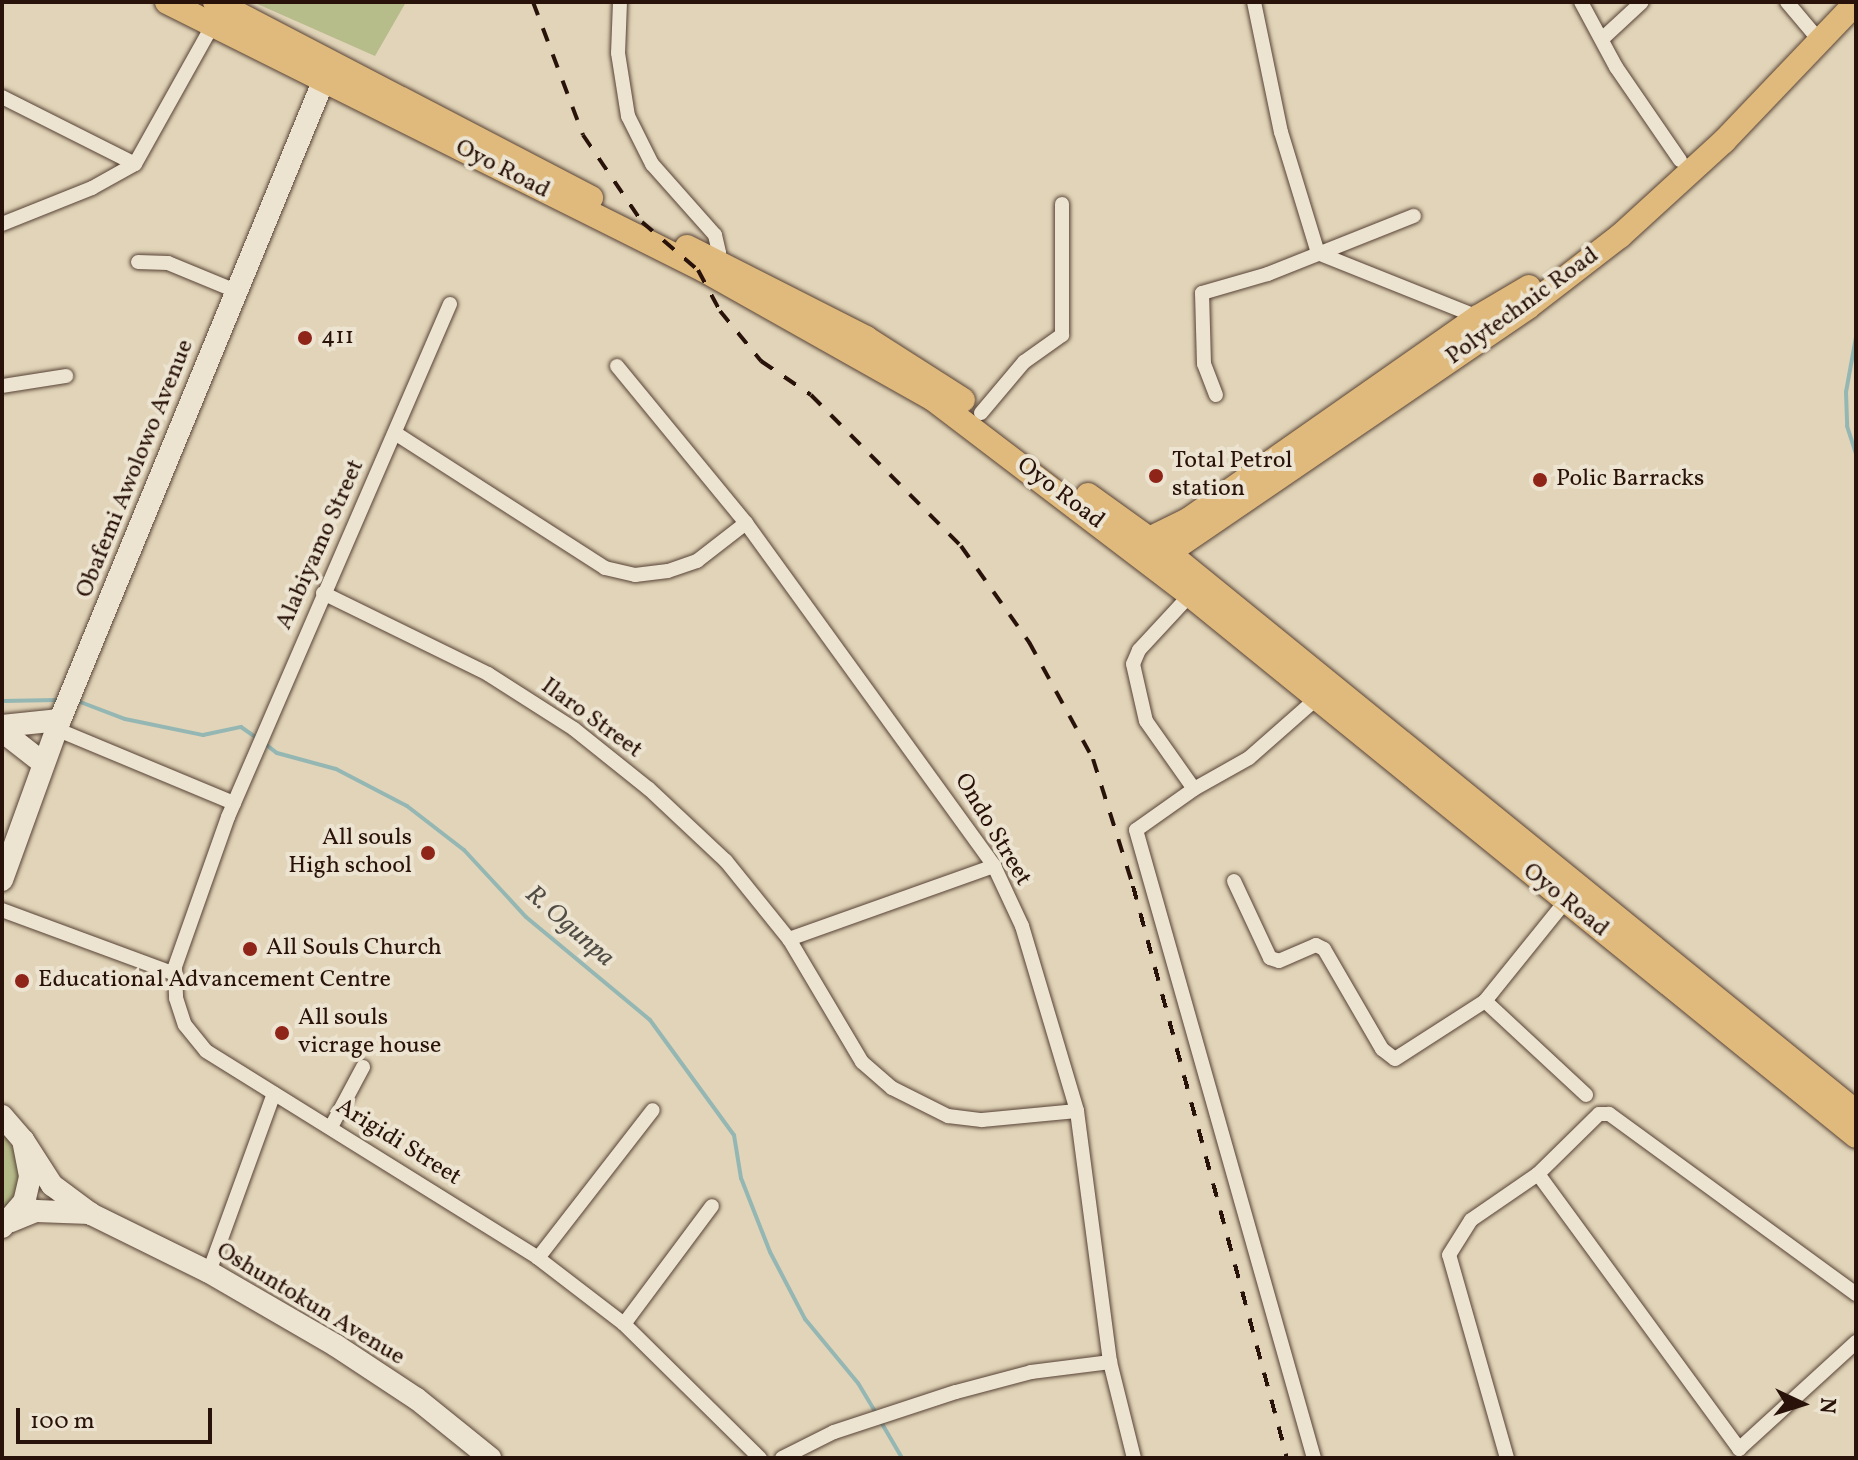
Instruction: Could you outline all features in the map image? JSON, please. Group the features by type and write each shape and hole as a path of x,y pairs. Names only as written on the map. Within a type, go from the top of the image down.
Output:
{"main road":[{"name":"Oyo Road","path":"167,2 217,11 327,70 652,233 922,392 1140,544 1199,590 1602,918 1856,1136"},
{"name":"Polytechnic Road","path":"1140,544 1188,520 1310,448 1528,307 1620,236 1724,141 1815,36 1836,2"},
{"name":"Polytechnic Road","path":"1160,559 1203,532 1478,317 1547,273 1680,160 1815,36 1856,3"},
{"name":"Obafemi Awolowo Avenue","path":"2,880 43,763 327,70"},
{"name":"Oyo Road","path":"713,267 866,338 981,413 1140,544"},
{"path":"1199,590 1203,532"},
{"name":"Oyo Road","path":"1199,590 1316,699 1565,902 1602,918 1856,1112"},
{"path":"2,729 64,711"},
{"path":"2,729 43,763"},
{"name":"Oshuntokun Avenue","path":"4,1118 23,1140 52,1185 91,1214 209,1272 335,1345 417,1399 490,1458"},
{"path":"5,1224 28,1190 30,1165 23,1140"},
{"name":"Oshuntokun Avenue","path":"5,1224 36,1211 91,1214"}],"street":[{"path":"620,2 618,53 628,116 652,164 715,235 713,267"},
{"path":"1254,2 1281,132 1318,253"},
{"path":"1581,2 1680,160"},
{"path":"1602,39 1642,2"},
{"path":"1787,2 1815,36"},
{"path":"2,224 92,188 135,164 217,11"},
{"path":"2,97 135,164"},
{"path":"981,413 1024,362 1062,335 1062,204"},
{"path":"1216,395 1204,364 1202,293 1414,216"},
{"path":"1318,253 1478,317"},
{"path":"138,262 168,263 236,291"},
{"name":"Alabiyamo Street","path":"234,803 450,304"},
{"name":"Ondo Street","path":"617,366 746,523 994,866 1022,926 1077,1111 1110,1362 1134,1458"},
{"path":"2,386 66,376"},
{"path":"395,433 605,568 635,575 668,571 697,561 746,523"},
{"path":"1194,789 1146,721 1133,664 1139,650 1199,590"},
{"name":"Ilaro Street","path":"323,593 488,674 574,729 726,861 789,939 862,1062 902,1094 948,1116 982,1120 1077,1111"},
{"path":"1314,1458 1136,830 1194,789 1249,758 1316,699"},
{"path":"2,910 175,974 234,803 64,711"},
{"path":"789,939 994,866"},
{"path":"1234,881 1270,958 1279,961 1316,945 1324,949 1389,1057 1416,1050 1485,1001 1565,902"},
{"name":"Arigidi Street","path":"175,974 185,1025 206,1051 538,1258 624,1324 760,1458"},
{"path":"1485,1001 1586,1095"},
{"path":"331,1127 363,1067"},
{"path":"209,1272 274,1093"},
{"path":"538,1258 653,1110"},
{"path":"1507,1458 1449,1255 1471,1220 1538,1174 1599,1114 1609,1114 1856,1294"},
{"path":"1538,1174 1734,1453 1856,1342"},
{"path":"624,1324 712,1206"},
{"path":"782,1458 896,1409 1031,1372 1110,1362"}],"green space":[{"path":"253,2 406,2 375,56"},
{"path":"2,1130 17,1156 19,1174 15,1193 2,1213"}],"waterway":[{"path":"1856,337 1846,392 1847,426 1856,453"},
{"name":"R. Ogunpa","path":"2,701 58,700"},
{"name":"R. Ogunpa","path":"75,700 125,719 203,735 241,727 257,738"},
{"name":"R. Ogunpa","path":"264,743 277,753 336,769 407,806 464,850 526,917 650,1020 734,1135 741,1178 770,1252 805,1319 858,1383 877,1415"},
{"name":"R. Ogunpa","path":"881,1422 902,1458"}],"railway":[{"path":"533,2 583,135 642,222 698,270 720,311 761,361 811,395 961,546 1029,642 1093,759 1133,886 1287,1458"}],"place":[{"name":"411","path":"305,338"},
{"name":"Total Petrol station","path":"1156,476"},
{"name":"Polic Barracks","path":"1540,480"},
{"name":"All souls High school","path":"428,853"},
{"name":"All Souls Church","path":"250,949"},
{"name":"Educational Advancement Centre","path":"22,981"},
{"name":"All souls vicrage house","path":"282,1033"}]}
